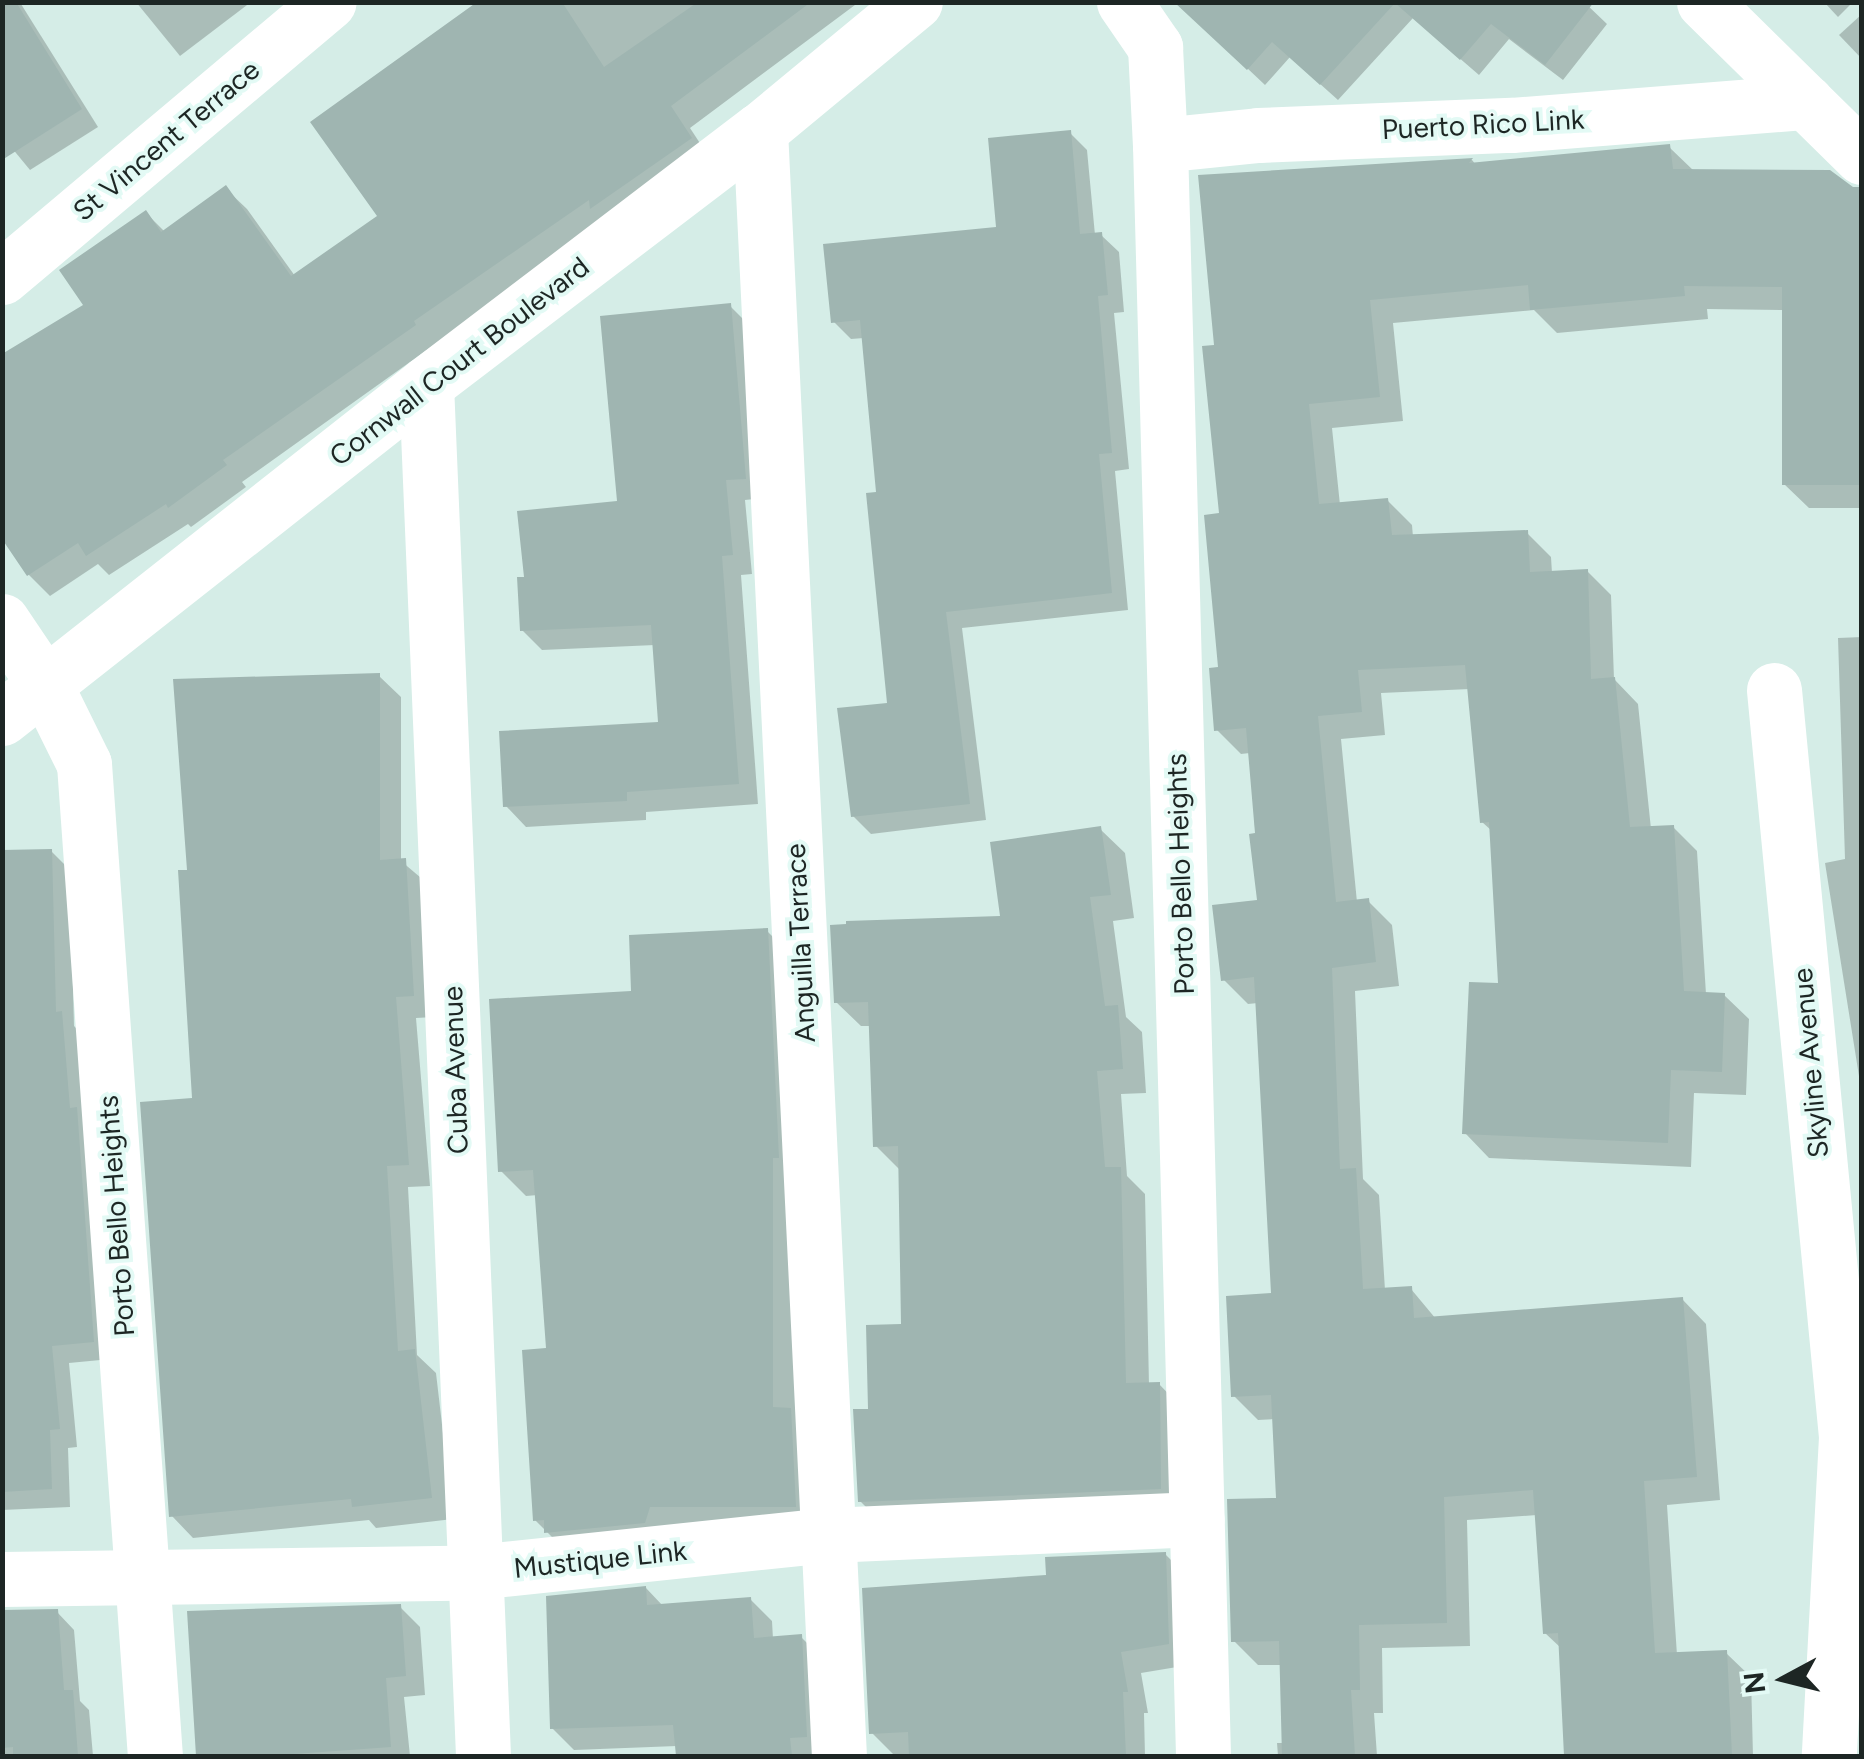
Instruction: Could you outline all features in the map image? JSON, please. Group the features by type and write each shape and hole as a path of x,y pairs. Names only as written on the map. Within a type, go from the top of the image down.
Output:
{"street":[{"name":"St Vincent Terrace","path":"2,276 329,2"},
{"name":"Cornwall Court Boulevard","path":"2,718 426,384 760,130 915,2"},
{"name":"Porto Bello Heights","path":"1124,2 1155,46 1160,145 1203,1756"},
{"path":"1704,2 1862,156"},
{"name":"Puerto Rico Link","path":"1160,145 1806,102"},
{"name":"Anguilla Terrace","path":"760,130 839,1756"},
{"name":"Cuba Avenue","path":"426,384 483,1756"},
{"path":"2,621 45,685"},
{"name":"Porto Bello Heights","path":"45,685 84,764 154,1756"},
{"name":"Skyline Avenue","path":"1774,690 1854,1434 1828,1756"},
{"name":"Mustique Link","path":"2,1579 141,1580 476,1572 829,1535 1198,1519"}],"building":[{"path":"2,2 16,2 82,109 2,160"},
{"path":"477,2 562,2 604,67 698,2 811,2 671,106 692,138 590,209 589,200 414,321 416,325 223,460 227,465 168,508 166,504 86,556 78,543 27,576 2,539 2,354 83,305 59,270 146,210 161,232 226,185 291,276 377,216 310,122"},
{"path":"1174,2 1594,2 1545,65 1491,24 1460,60 1395,3 1320,85 1272,42 1247,70"},
{"path":"1071,130 1080,234 1102,232 1108,295 1098,296 1112,453 1099,454 1112,593 946,612 970,804 851,817 837,708 887,703 866,493 876,492 860,320 831,323 823,244 996,227 988,138"},
{"path":"1670,144 1673,169 1830,170 1853,187 1862,187 1862,485 1782,485 1782,287 1684,286 1685,296 1530,310 1528,285 1370,300 1380,397 1309,404 1319,504 1388,498 1392,535 1528,530 1530,572 1588,569 1591,679 1615,677 1630,827 1674,825 1684,991 1725,993 1722,1072 1671,1070 1668,1143 1462,1134 1469,982 1498,983 1489,822 1480,823 1465,665 1358,670 1362,712 1318,716 1336,902 1369,898 1376,962 1332,968 1340,1169 1356,1168 1363,1289 1412,1286 1414,1318 1683,1297 1697,1477 1644,1481 1655,1653 1727,1650 1732,1756 1564,1756 1558,1633 1543,1634 1533,1490 1444,1497 1447,1623 1359,1625 1360,1690 1351,1690 1355,1756 1282,1756 1279,1641 1231,1642 1227,1499 1276,1498 1271,1395 1231,1397 1226,1296 1271,1293 1254,977 1221,981 1212,905 1257,900 1249,834 1255,833 1246,728 1214,731 1209,668 1218,667 1204,515 1219,513 1202,346 1214,345 1198,175 1473,158 1469,163"},
{"path":"731,303 746,479 726,480 733,555 722,556 739,784 627,792 627,801 503,807 499,731 658,722 651,625 520,631 517,577 524,577 517,511 617,501 600,316"},
{"path":"380,673 380,860 406,858 414,996 396,997 409,1165 387,1166 398,1351 415,1349 432,1498 352,1507 351,1499 169,1517 140,1102 192,1098 178,870 187,870 173,679"},
{"path":"1101,826 1111,895 1090,897 1105,1006 1118,1005 1123,1069 1097,1071 1105,1167 1121,1167 1126,1383 1160,1382 1161,1489 858,1502 853,1409 868,1409 866,1325 901,1324 898,1146 873,1147 868,1002 834,1003 830,925 846,921 1000,916 990,842"},
{"path":"52,849 56,1012 62,1011 70,1108 77,1107 94,1342 52,1346 60,1429 50,1430 52,1489 2,1492 2,850"},
{"path":"768,928 779,1158 773,1158 773,1407 791,1408 796,1507 650,1507 645,1523 544,1533 544,1520 533,1521 522,1350 546,1348 533,1170 498,1172 489,999 631,991 629,935"},
{"path":"1166,1552 1169,1644 1121,1652 1128,1692 1123,1692 1126,1756 909,1756 908,1732 869,1734 862,1588 1046,1575 1045,1557"},
{"path":"646,1586 647,1605 751,1597 754,1638 802,1634 807,1737 790,1738 792,1756 676,1756 673,1725 550,1729 546,1596"},
{"path":"401,1604 406,1676 386,1678 391,1747 266,1756 196,1756 187,1611"},
{"path":"58,1609 64,1690 73,1690 78,1756 13,1756 13,1747 2,1748 2,1610"}]}
